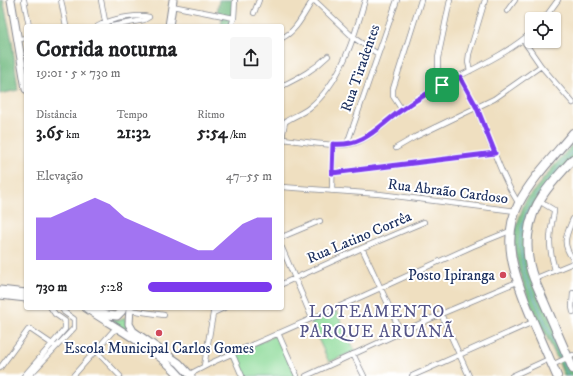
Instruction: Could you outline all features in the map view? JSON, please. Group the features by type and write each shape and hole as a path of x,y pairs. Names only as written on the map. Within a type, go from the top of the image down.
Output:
{"highway":[{"path":"557,376 517,282 511,261 510,231 517,208 530,186 573,133"},
{"path":"573,159 539,201 532,218 527,240 529,263 534,278 573,369"}],"main road":[{"path":"11,0 24,78"},
{"path":"14,0 23,39 20,55"},
{"path":"169,24 172,3"},
{"path":"0,290 24,293"},
{"path":"0,294 24,298"},
{"path":"89,310 120,329 163,360 180,376"},
{"path":"93,310 114,316 125,310"},
{"path":"104,310 114,316"},
{"path":"127,310 129,324 134,331 179,363 193,375"}],"street":[{"path":"24,0 29,24"},
{"path":"61,0 66,24"},
{"path":"101,0 102,24"},
{"path":"232,24 234,18 235,0"},
{"path":"254,13 259,0"},
{"path":"284,37 290,35 295,29 314,0 354,38 378,54"},
{"path":"284,127 285,122 308,109 321,96 336,74 354,38 366,0"},
{"name":"Rua Tiradentes","path":"347,144 397,0"},
{"path":"402,110 393,96 393,89 421,0"},
{"path":"442,85 438,70 438,58 450,0"},
{"path":"470,71 468,54 485,0"},
{"path":"508,11 515,0"},
{"path":"549,12 558,0"},
{"path":"172,3 234,18"},
{"path":"106,24 143,15 149,17 144,20 123,24"},
{"path":"284,138 333,144 347,144 363,139 402,110 442,85 460,77 523,40 541,66 573,103"},
{"path":"284,85 311,71 328,56"},
{"path":"396,148 415,137 494,99 512,88 541,66"},
{"path":"460,77 477,108 517,208"},
{"path":"332,191 333,144"},
{"path":"332,173 495,153"},
{"name":"Rua Abraão Cardoso","path":"284,188 379,194 517,208"},
{"path":"539,201 554,210 549,242 555,270"},
{"path":"573,220 565,242 573,259"},
{"path":"284,235 320,221"},
{"name":"Rua Latino Corrêa","path":"284,283 424,222"},
{"path":"193,375 204,366 232,353 510,231"},
{"path":"362,248 401,332"},
{"path":"284,253 312,318"},
{"path":"534,278 573,263"},
{"path":"306,376 441,314 517,282"},
{"path":"573,293 573,312"},
{"path":"52,310 55,314 65,321 74,321"},
{"path":"24,376 74,328 74,321 63,310"},
{"path":"133,310 164,315"},
{"path":"204,366 213,310"},
{"path":"441,314 469,376"},
{"path":"29,376 55,345 66,329 65,321"},
{"path":"412,376 533,322"},
{"path":"0,368 28,330 32,329 55,345"},
{"path":"73,376 115,330 120,329"},
{"path":"278,333 297,376"},
{"path":"96,351 120,376"},
{"path":"232,353 242,376"},
{"path":"353,354 364,376"},
{"path":"512,376 569,357"}],"green space":[{"path":"0,0 3,0 12,41 18,90 0,94"},
{"path":"219,0 233,0 232,16 230,24 221,24 223,15 217,14"},
{"path":"573,143 573,157 534,207 526,250 565,356 573,373 573,376 564,376 557,358 530,303 519,271 514,247 515,230 525,201"},
{"path":"336,311 355,351 329,362 310,321"},
{"path":"99,314 119,321 125,317 130,331 172,360 188,376 183,376"},
{"path":"276,335 296,376 244,376 234,354"}],"waterway":[{"path":"561,359 524,274 520,242 522,225 530,203 573,150"},
{"path":"562,362 568,376"}],"place":[{"name":"Posto Ipiranga","path":"503,275"},
{"name":"Escola Municipal Carlos Gomes","path":"159,333"}],"district":[{"name":"LOTEAMENTO PARQUE ARUANÃ","path":"377,321"}],"route":[{"path":"460,77 477,108 495,153 332,173 333,144 347,144 363,139 421,97 442,85 460,77"}]}
